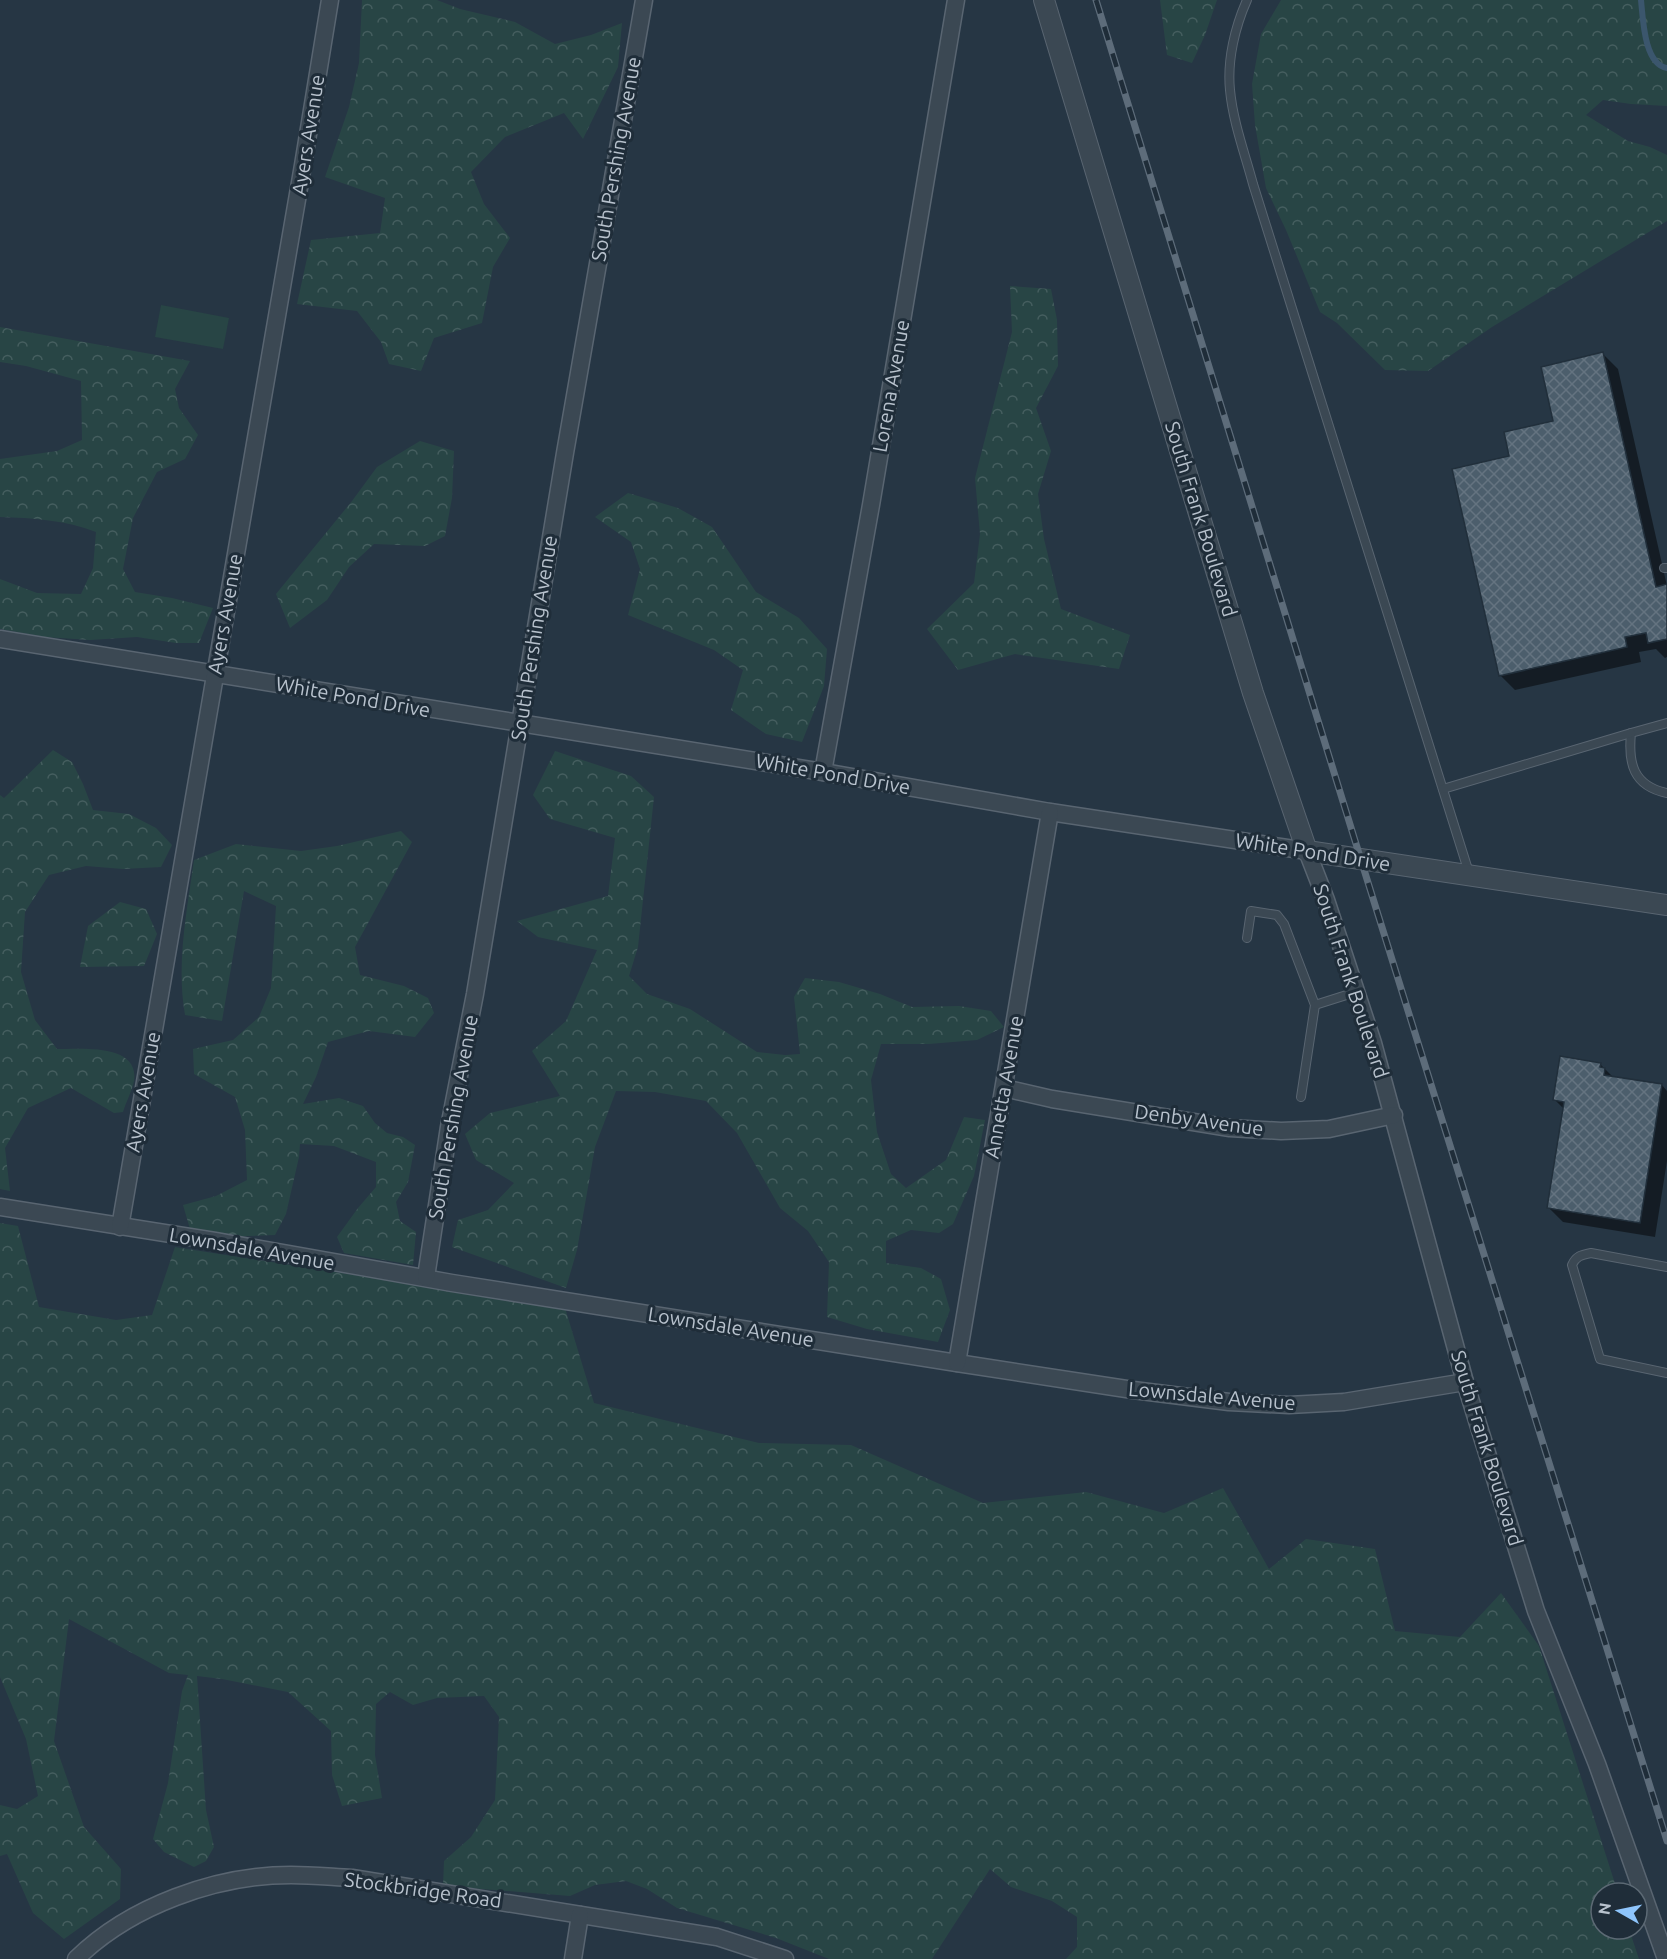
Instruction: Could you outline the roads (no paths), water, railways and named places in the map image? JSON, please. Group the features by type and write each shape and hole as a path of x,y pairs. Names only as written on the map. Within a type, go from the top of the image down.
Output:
{"street":[{"name":"Ayers Avenue","path":"120,1227 330,0"},
{"name":"South Pershing Avenue","path":"426,1277 449,1127 477,982 602,235 644,0"},
{"name":"Lorena Avenue","path":"823,772 871,505 956,0"},
{"name":"South Frank Boulevard","path":"1044,0 1253,693 1326,900 1373,1043 1465,1382 1536,1611 1597,1764 1666,1959"},
{"name":"White Pond Drive","path":"0,639 823,772 1050,812 1667,905"},
{"name":"Annetta Avenue","path":"957,1363 1050,812"},
{"name":"Denby Avenue","path":"1004,1088 1052,1099 1230,1128 1281,1131 1329,1129 1394,1114"},
{"name":"Lownsdale Avenue","path":"0,1207 215,1241 464,1285 957,1363 1229,1401 1289,1405 1344,1402 1465,1382"},
{"name":"Stockbridge Road","path":"76,1959 120,1925 165,1902 197,1889 276,1876 352,1878 717,1937 785,1959"},
{"path":"573,1959 580,1915"}],"lane":[{"path":"1247,0 1235,33 1231,65 1230,89 1234,112 1253,184 1470,876"},
{"path":"1443,789 1667,723"},
{"path":"1630,733 1632,766 1641,783 1667,793"},
{"path":"1247,938 1251,911 1277,915 1284,924 1315,1005 1301,1097"},
{"path":"1315,1005 1356,992"},
{"path":"1667,1267 1592,1253 1575,1258 1572,1265 1600,1359 1667,1373"}],"waterway":[{"path":"1641,0 1649,50 1659,65 1667,68"}],"railway":[{"path":"1096,0 1667,1841"}]}
